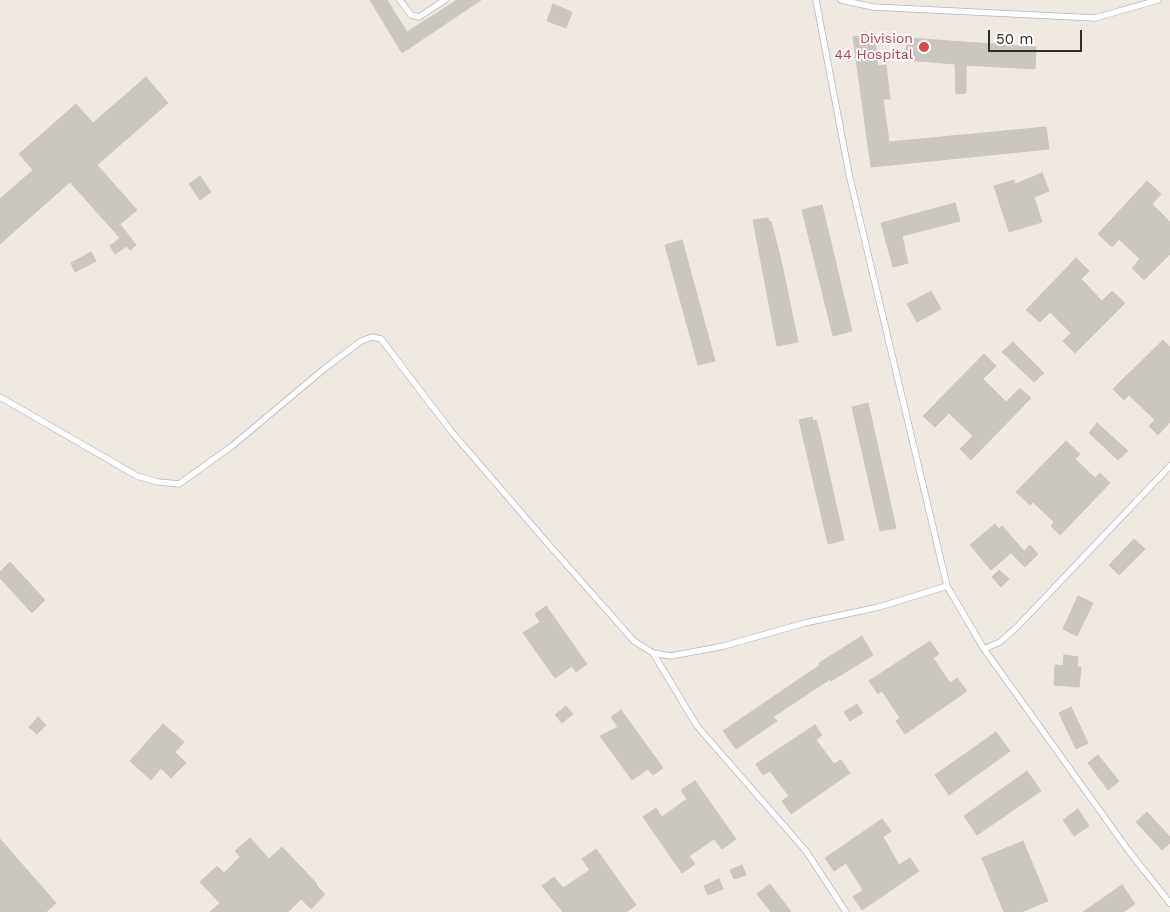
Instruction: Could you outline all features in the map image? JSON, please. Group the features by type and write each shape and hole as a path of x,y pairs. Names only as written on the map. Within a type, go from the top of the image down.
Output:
{"lane":[{"path":"400,0 411,14 419,17 445,0"},
{"path":"816,0 851,183 947,586 984,649 1128,850 1170,903"},
{"path":"841,0 873,7 1095,18 1158,0"},
{"path":"0,397 137,476 158,482 179,484 232,446 324,369 362,341 372,337 381,339 451,431 634,641 653,653 672,656 724,646 805,623 879,607 947,586"},
{"path":"984,649 1000,642 1017,627 1170,466"},
{"path":"653,653 697,726 806,851 846,912"}],"building":[{"path":"370,0 387,0 407,32 457,0 481,0 402,53"},
{"path":"553,4 572,12 566,28 547,21"},
{"path":"874,34 878,66 886,65 890,99 883,99 889,142 1046,127 1049,149 871,167 853,37"},
{"path":"907,38 1036,47 1035,69 966,65 966,93 956,94 955,64 906,60"},
{"path":"146,77 168,103 97,165 137,210 120,224 136,245 130,250 127,246 115,254 110,246 120,238 70,182 0,244 0,199 33,170 19,154 76,104 93,123"},
{"path":"1042,173 1049,191 1034,197 1042,222 1009,232 994,186 1014,180 1015,184"},
{"path":"200,176 211,192 200,200 189,184"},
{"path":"1147,181 1161,194 1152,204 1170,222 1170,254 1144,280 1132,268 1140,259 1119,239 1112,247 1098,234"},
{"path":"955,203 960,221 902,236 908,263 893,267 881,223"},
{"path":"822,205 852,331 833,336 802,210"},
{"path":"768,218 769,222 771,221 781,260 798,342 777,346 753,220"},
{"path":"682,240 715,361 698,365 665,245"},
{"path":"91,252 96,261 75,272 71,263"},
{"path":"1076,258 1089,271 1081,279 1102,301 1112,291 1125,303 1075,353 1063,341 1071,333 1050,312 1040,322 1026,310"},
{"path":"931,291 941,309 917,322 907,304"},
{"path":"1163,340 1170,347 1170,422 1158,435 1149,426 1155,420 1129,395 1124,400 1113,389"},
{"path":"1013,342 1044,373 1034,382 1002,352"},
{"path":"984,354 996,366 983,379 1006,402 1020,388 1031,398 971,460 960,449 973,436 949,413 935,427 923,416"},
{"path":"868,403 896,528 880,531 852,407"},
{"path":"812,417 813,421 816,420 820,434 844,540 828,544 799,420"},
{"path":"1097,423 1128,451 1118,460 1089,433"},
{"path":"1066,441 1080,454 1075,459 1095,478 1100,473 1110,483 1060,535 1051,526 1054,522 1033,502 1030,505 1016,492"},
{"path":"995,524 999,529 1002,526 1024,551 1030,545 1038,554 1025,567 1011,553 991,570 970,545"},
{"path":"1134,539 1145,549 1119,575 1109,565"},
{"path":"10,562 45,600 32,613 0,578 0,572"},
{"path":"999,570 1009,579 1001,587 992,577"},
{"path":"1078,596 1093,603 1077,636 1063,629"},
{"path":"546,606 587,664 576,672 572,666 555,678 523,633 540,622 535,614"},
{"path":"862,636 873,655 831,681 830,679 773,717 777,721 736,749 723,731 820,665 819,663"},
{"path":"930,641 939,654 933,658 950,683 957,678 967,691 905,734 896,721 900,718 882,691 878,694 869,681"},
{"path":"1064,655 1078,657 1077,667 1081,667 1079,687 1054,685 1055,665 1063,666"},
{"path":"857,704 863,713 850,721 844,712"},
{"path":"566,706 573,714 562,723 555,715"},
{"path":"1071,707 1088,743 1076,749 1059,713"},
{"path":"621,710 663,768 653,775 648,769 632,780 600,736 618,727 611,717"},
{"path":"38,717 46,725 37,734 29,727"},
{"path":"163,724 184,742 175,752 186,763 171,778 161,768 151,780 130,761"},
{"path":"815,725 822,735 816,740 834,764 841,760 850,773 791,814 782,801 789,796 770,771 763,775 756,764"},
{"path":"996,732 1010,751 949,795 935,775"},
{"path":"1098,755 1119,781 1108,790 1088,763"},
{"path":"1027,771 1041,791 977,835 964,816"},
{"path":"695,781 736,839 722,849 714,839 689,856 695,864 682,873 643,817 656,808 662,817 687,799 681,790"},
{"path":"1078,809 1089,826 1074,836 1063,820"},
{"path":"1147,812 1170,837 1170,843 1162,850 1136,822"},
{"path":"882,819 891,831 883,837 899,865 910,858 919,871 862,910 853,897 863,890 846,863 834,871 825,858"},
{"path":"250,838 269,859 282,847 317,884 325,894 311,909 301,899 288,912 210,912 220,903 200,882 217,866 224,873 240,857 235,851"},
{"path":"0,839 56,903 46,912 0,912"},
{"path":"1023,841 1048,901 1021,912 1004,912 982,858"},
{"path":"596,849 636,905 626,912 563,912 542,886 554,877 563,888 590,870 582,859"},
{"path":"742,865 746,875 734,879 730,870"},
{"path":"719,879 723,889 708,895 704,886"},
{"path":"770,884 791,912 771,912 757,894"},
{"path":"1122,885 1135,904 1123,912 1083,912"}],"place":[{"name":"Division 44 Hospital","path":"924,47"}]}
